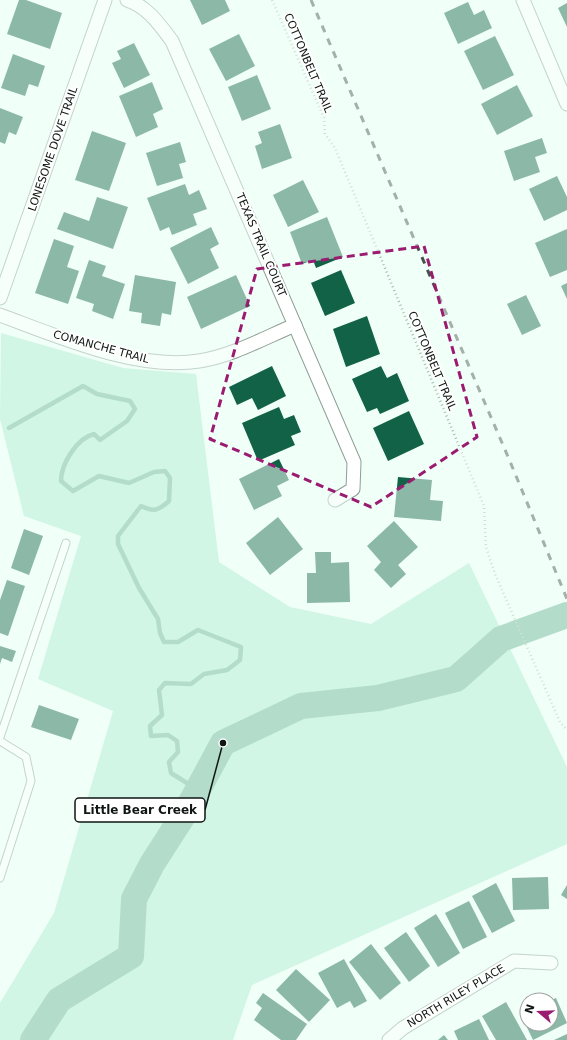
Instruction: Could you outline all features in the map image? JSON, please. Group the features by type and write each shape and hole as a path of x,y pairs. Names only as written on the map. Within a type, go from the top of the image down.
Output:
{"street":[{"name":"LONESOME DOVE TRAIL","path":"0,298 105,0"},
{"name":"TEXAS TRAIL COURT","path":"127,0 136,3 153,17 172,41 354,462 353,489 335,500"},
{"path":"523,0 567,104"},
{"name":"COMANCHE TRAIL","path":"0,315 66,340 119,354 159,362 199,361 230,353 295,325"},
{"name":"NORTH RILEY PLACE","path":"389,1040 402,1028 514,961 551,963"}],"lane":[{"path":"0,736 66,543"},
{"path":"0,741 26,757 31,781 0,878"}],"path":[{"name":"COTTONBELT TRAIL","path":"272,0 324,118 325,134 335,148 484,506 486,547 495,574 560,722 567,730"}],"highlighted area":[{"path":"424,246 477,437 371,507 210,439 257,269"}],"green space":[{"path":"1,333 123,368 196,374 219,562 290,607 371,624 469,563 567,767 567,844 252,985 233,1040 0,1040 0,1003 54,913 113,711 38,679 81,536 24,516 0,419"}],"building":[{"path":"19,0 26,0 62,13 50,49 7,34"},
{"path":"190,0 225,0 230,11 202,25"},
{"path":"468,2 474,15 484,10 492,28 458,44 444,13"},
{"path":"567,3 567,27 558,8"},
{"path":"239,34 255,66 226,81 209,49"},
{"path":"495,36 514,75 483,90 464,51"},
{"path":"134,43 150,75 124,88 112,63 121,59 117,51"},
{"path":"13,54 45,66 38,87 29,84 25,96 1,88"},
{"path":"257,75 271,109 242,121 228,87"},
{"path":"152,82 163,109 153,114 158,127 136,137 119,96"},
{"path":"517,85 533,116 497,135 481,104"},
{"path":"0,108 23,117 16,135 9,132 5,144 0,142"},
{"path":"280,124 292,158 262,169 255,146 262,143 258,132"},
{"path":"92,131 126,143 109,191 75,180"},
{"path":"542,138 547,153 535,157 540,172 514,181 504,151"},
{"path":"180,142 186,162 179,164 183,178 157,186 146,153"},
{"path":"557,176 567,197 567,210 544,221 529,189"},
{"path":"303,180 319,212 288,227 273,195"},
{"path":"185,184 189,195 199,190 207,209 193,214 197,225 172,235 169,227 160,231 147,198"},
{"path":"97,197 128,207 113,249 57,229 64,212 89,221"},
{"path":"327,217 343,257 316,268 313,260 302,264 290,232"},
{"path":"211,227 219,244 210,249 219,268 188,284 170,248"},
{"path":"567,229 567,270 550,277 535,243"},
{"path":"54,239 74,246 67,267 79,271 68,304 35,293"},
{"path":"89,260 106,266 102,276 125,284 113,319 92,311 94,304 76,298"},
{"path":"341,270 355,303 325,316 311,283"},
{"path":"135,275 176,282 171,315 162,313 160,326 141,323 142,313 129,311"},
{"path":"236,275 250,306 201,329 187,297"},
{"path":"567,283 567,299 561,286"},
{"path":"526,295 541,326 522,335 507,304"},
{"path":"367,316 380,354 346,367 333,329"},
{"path":"272,366 286,396 258,410 252,398 237,405 229,387"},
{"path":"381,366 387,378 397,373 409,401 380,414 377,408 367,412 352,379"},
{"path":"279,407 284,419 294,415 301,432 291,436 295,445 258,461 242,423"},
{"path":"409,411 424,444 388,461 373,428"},
{"path":"279,459 289,480 277,486 282,496 254,510 239,479"},
{"path":"398,477 432,480 430,500 443,501 441,521 394,517"},
{"path":"278,517 303,549 270,575 246,543"},
{"path":"394,521 418,547 398,565 406,574 391,588 374,570 381,562 367,546"},
{"path":"24,529 43,536 29,575 11,568"},
{"path":"315,552 331,552 331,563 349,562 350,602 307,603 307,573 316,573"},
{"path":"7,580 25,586 8,636 0,633 0,600"},
{"path":"0,646 16,651 12,662 2,658 0,664"},
{"path":"39,705 79,719 71,740 31,727"},
{"path":"548,877 549,909 513,910 512,878"},
{"path":"496,883 515,921 492,933 472,896"},
{"path":"567,885 567,899 561,895"},
{"path":"469,901 487,937 463,949 445,913"},
{"path":"436,914 460,953 438,967 414,928"},
{"path":"406,932 430,966 409,982 384,948"},
{"path":"371,944 401,983 380,1000 349,962"},
{"path":"344,959 367,1001 354,1008 350,1001 337,1008 318,973"},
{"path":"296,969 330,1000 309,1022 276,990"},
{"path":"263,993 307,1024 296,1040 281,1040 254,1020 262,1008 256,1003"},
{"path":"506,1002 519,1026 519,1032 523,1032 527,1040 496,1040 482,1016"},
{"path":"559,1005 567,1023 559,1027"},
{"path":"479,1019 489,1040 458,1040 454,1031"},
{"path":"529,1032 549,1032 533,1040"},
{"path":"567,1034 567,1040 554,1040"},
{"path":"444,1035 448,1040 438,1040"}],"waterway":[{"path":"9,428 83,386 97,394 130,401 135,409 127,421 100,440 94,434 88,436 76,446 67,460 61,481 73,491 99,476 129,483 154,472 165,471 170,478 169,501 156,510 141,506 118,536 118,544 139,588 158,619 160,633 164,642 178,642 198,630 241,647 240,660 227,670 204,674 191,684 165,683 159,690 162,715 150,726 151,736 168,735 177,741 178,752 169,762 171,773 198,790"},
{"path":"33,1040 59,1000 131,956 134,899 152,864 188,808 223,743 301,706 378,698 456,679 501,639 567,615"}],"railway":[{"path":"311,0 509,459 567,599"}],"place":[{"name":"Little Bear Creek","path":"223,743"}]}
